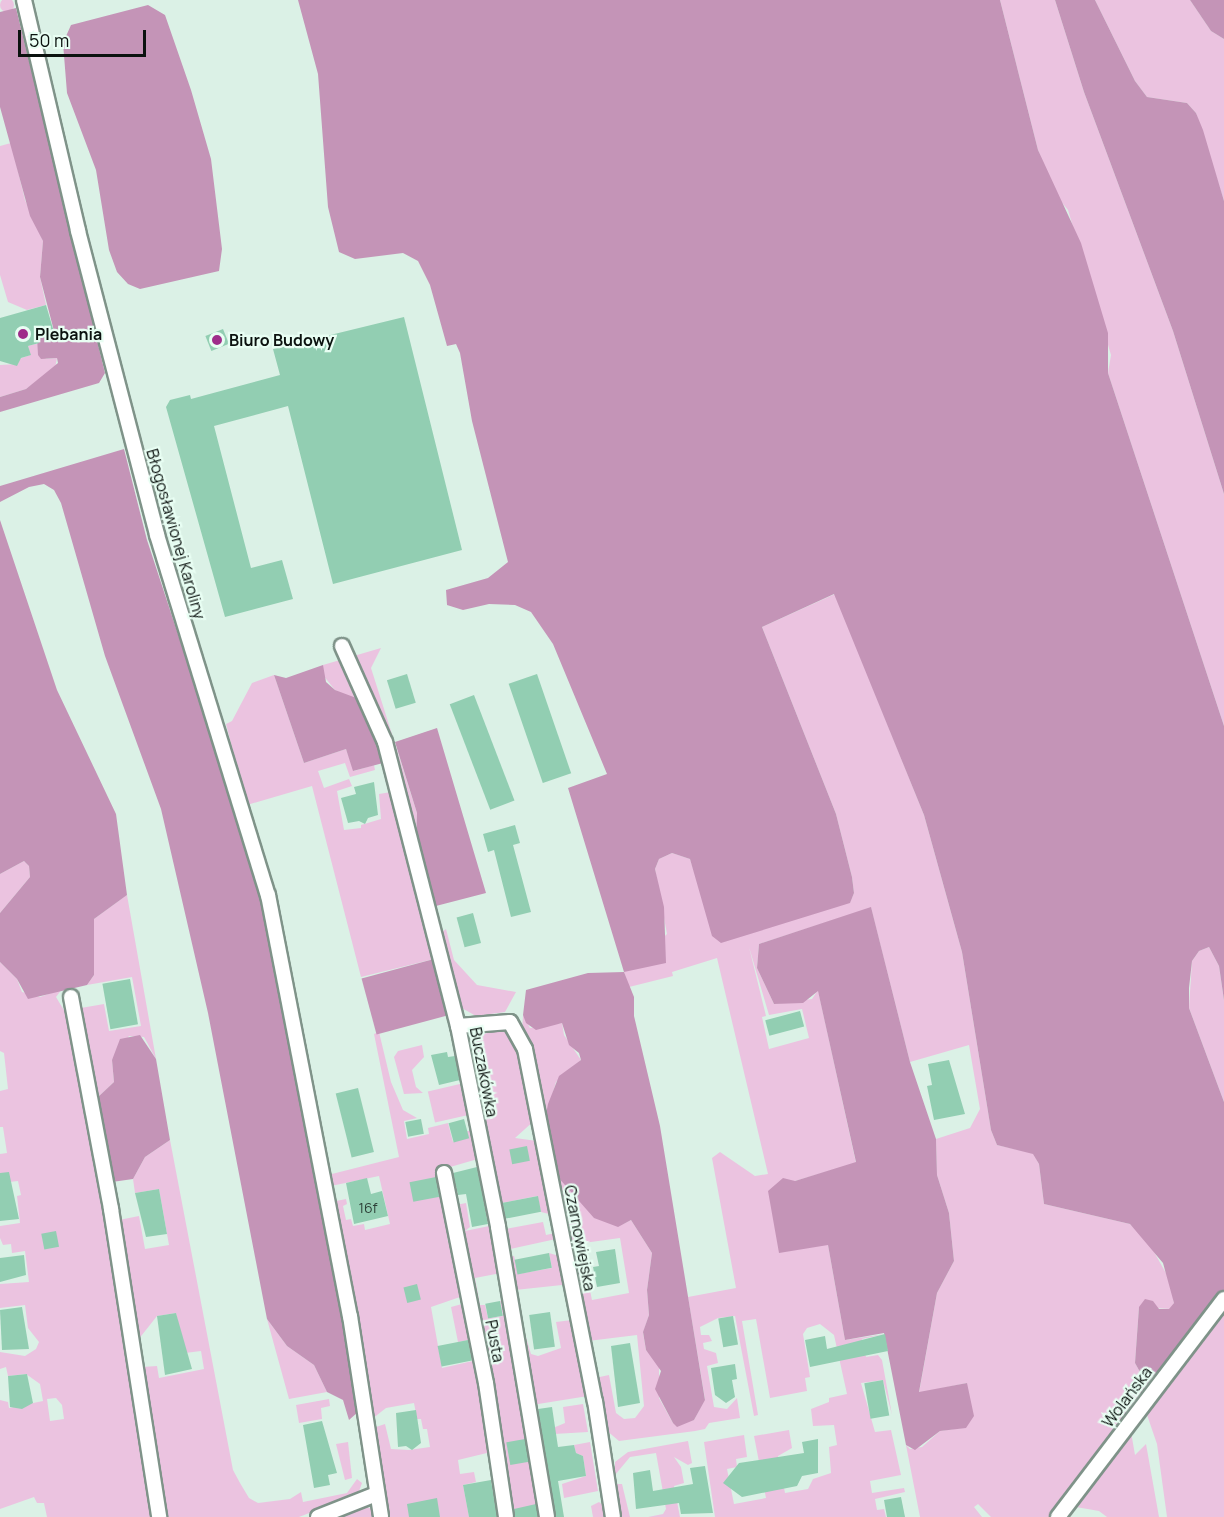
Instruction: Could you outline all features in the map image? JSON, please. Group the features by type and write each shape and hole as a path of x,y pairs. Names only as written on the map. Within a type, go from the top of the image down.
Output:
{"street":[{"name":"Błogosławionej Karoliny","path":"24,0 94,297 157,535 268,895 300,1076 350,1316 381,1517"},
{"name":"Buczakówka","path":"342,646 385,742 458,1026 500,1238 547,1517"},
{"path":"72,997 111,1209 159,1517"},
{"name":"Czarnowiejska","path":"458,1026 510,1022 525,1049 593,1391 613,1517"},
{"name":"Pusta","path":"444,1173 486,1383 506,1517"},
{"name":"Wolańska","path":"1058,1517 1224,1299"},
{"path":"318,1517 376,1494"}],"shaded area":[{"path":"7,-2 12,0 14,5 12,10 7,12 2,10 0,5 2,0"},
{"path":"298,0 1000,0 1038,150 1081,243 1108,333 1108,373 1224,726 1224,1000 1219,966 1209,947 1199,951 1192,961 1189,1008 1224,1102 1224,1291 1149,1388 1135,1363 1139,1307 1145,1299 1153,1301 1159,1309 1169,1309 1174,1303 1163,1263 1130,1224 1044,1204 1039,1164 1033,1154 997,1145 991,1130 962,952 924,815 834,594 762,627 836,814 852,877 854,893 850,903 721,943 712,936 690,859 672,853 659,859 655,869 664,907 666,963 624,972 568,788 607,774 553,644 531,612 515,605 489,604 463,610 447,605 446,590 488,578 508,562 472,421 460,353 456,344 447,346 430,285 418,261 403,253 355,259 339,252 328,207 318,74"},
{"path":"1000,0 1055,0 1084,92 1173,331 1224,494 1224,726 1108,373 1111,355 1068,210 1055,194 1038,150"},
{"path":"1055,0 1095,0 1135,81 1147,97 1187,103 1196,113 1203,130 1224,201 1224,494 1173,331 1084,92"},
{"path":"1095,0 1190,0 1211,31 1224,39 1224,201 1196,113 1187,103 1147,97 1135,81"},
{"path":"1190,0 1224,0 1224,39 1211,31"},
{"path":"148,5 165,15 191,90 211,159 222,249 219,271 140,289 128,284 117,272 109,250 96,170 67,93 63,43 71,25"},
{"path":"16,8 105,373 99,383 0,412 0,397 26,389 58,363 57,358 41,359 38,355 37,337 54,331 40,277 43,241 30,216 0,107 0,12"},
{"path":"11,143 25,200 43,241 40,277 46,305 27,310 8,302 0,275 0,146"},
{"path":"39,343 38,350 46,359 57,358 55,368 26,389 0,397 0,365 18,364 19,359 30,355 28,346"},
{"path":"124,449 147,540 265,899 353,1353 358,1412 349,1420 343,1400 327,1392 314,1365 287,1346 267,1319 208,1013 161,809 105,656 61,503 54,490 44,484 29,487 0,502 0,486"},
{"path":"0,520 57,690 116,814 127,895 94,919 94,975 87,985 28,999 17,979 0,962 0,913 30,877 29,866 24,861 0,874"},
{"path":"835,594 924,815 962,952 991,1130 997,1145 1033,1153 1039,1164 1044,1204 1130,1224 1149,1243 1171,1282 1174,1303 1170,1309 1139,1307 1135,1363 1149,1388 1050,1517 991,1517 978,1504 974,1507 982,1517 920,1517 906,1445 910,1449 922,1447 940,1431 961,1428 967,1383 919,1393 937,1293 954,1261 949,1213 937,1175 936,1139 970,1128 980,1109 969,1045 910,1062 871,908 759,944 757,968 774,1004 812,999 818,990 856,1163 795,1181 828,1245 845,1340 885,1334 862,1339 866,1357 878,1355 882,1360 892,1415 883,1380 861,1383 875,1432 891,1430 901,1475 870,1481 872,1493 904,1488 905,1492 875,1499 877,1510 884,1509 886,1517 715,1517 704,1442 744,1435 747,1457 736,1459 737,1467 727,1469 734,1504 766,1498 754,1436 789,1430 792,1448 778,1456 785,1493 808,1489 813,1479 831,1473 829,1447 837,1445 834,1425 813,1426 811,1409 829,1402 829,1398 847,1394 834,1335 820,1324 807,1328 803,1334 810,1377 805,1378 807,1391 770,1398 756,1319 742,1321 758,1415 754,1416 735,1316 718,1318 700,1327 701,1335 709,1335 712,1341 703,1343 704,1349 716,1353 718,1363 707,1366 714,1407 727,1409 737,1398 740,1418 709,1423 705,1429 695,1431 619,1441 606,1430 595,1378 609,1375 616,1413 624,1419 635,1418 644,1406 637,1335 588,1341 572,1261 583,1256 592,1300 629,1293 620,1238 569,1245 553,1165 575,1192 623,1224 631,1220 652,1253 647,1290 649,1315 643,1333 646,1350 659,1365 659,1398 673,1423 694,1420 705,1399 688,1297 736,1288 712,1158 720,1152 755,1176 768,1174 717,958 672,972 673,976 629,987 624,972 667,934 655,869 659,859 672,853 690,859 696,877 806,914 850,902 854,893 836,814 762,627","holes":["749,947 769,1015 802,1009 809,1038 769,1049 762,1017 766,1016"]},
{"path":"381,648 371,668 417,813 416,844 371,688 363,688 359,699 350,698 335,690 323,675 323,665"},
{"path":"323,665 326,682 335,690 359,699 376,728 385,770 383,763 353,771 346,749 304,763 274,675 286,678"},
{"path":"274,675 304,763 346,749 354,771 374,765 375,770 350,777 345,763 318,771 324,788 349,779 352,786 337,791 344,830 361,828 361,825 381,819 379,794 391,792 434,959 361,977 312,786 247,805 226,724 232,721 252,683"},
{"path":"437,728 486,893 432,907 416,844 417,813 395,742"},
{"path":"24,861 29,866 30,877 0,913 0,874"},
{"path":"127,895 156,1059 144,1037 129,1036 112,1060 114,1082 97,1098 81,1008 104,1004 109,1031 141,1026 132,977 87,985 94,975 94,919"},
{"path":"871,907 910,1062 936,1139 937,1175 949,1213 954,1261 937,1293 919,1392 967,1383 974,1416 966,1428 940,1431 915,1450 906,1445 884,1333 845,1340 828,1245 779,1253 768,1191 783,1178 795,1181 856,1162 818,991 803,1003 774,1004 757,968 759,944"},
{"path":"446,929 454,960 477,985 516,992 505,1012 476,1016 460,1007 438,935"},
{"path":"1209,947 1219,966 1224,1000 1224,1102 1189,1008 1192,961 1199,951"},
{"path":"434,959 449,1015 377,1034 362,978"},
{"path":"0,962 17,979 22,992 40,997 62,989 56,997 68,1017 86,1095 155,1517 47,1517 44,1503 37,1503 34,1497 0,1509 0,1400 8,1402 9,1408 43,1401 40,1384 26,1374 8,1376 6,1367 0,1369 0,1352 25,1356 36,1349 39,1342 28,1328 25,1305 0,1308 0,1284 29,1282 25,1251 12,1253 11,1244 3,1245 0,1238 0,1226 20,1223 17,1196 21,1195 18,1181 0,1183 0,1154 7,1153 3,1127 0,1127 0,1091 8,1089 4,1053 0,1051","holes":["56,1398 62,1405 64,1419 50,1421 47,1399"]},
{"path":"624,972 634,997 634,1016 660,1126 705,1400 694,1420 677,1427 655,1389 661,1371 646,1350 643,1332 649,1315 647,1290 652,1253 631,1220 618,1227 594,1218 557,1176 553,1165 545,1119 548,1104 559,1076 581,1060 579,1053 569,1045 562,1023 536,1030 526,1023 523,1015 526,990 588,973"},
{"path":"523,1015 530,1028 562,1023 564,1035 581,1060 556,1082 545,1119 522,1032"},
{"path":"496,1030 512,1034 521,1054 535,1120 515,1138 537,1141 553,1215 541,1212 537,1196 497,1204 464,1041"},
{"path":"379,1032 391,1082 403,1110 417,1118 404,1121 407,1139 429,1134 428,1128 448,1123 453,1142 467,1131 475,1131 481,1158 440,1170 453,1229 447,1235 448,1242 457,1253 474,1339 458,1342 451,1307 462,1304 460,1297 431,1307 442,1368 477,1360 491,1452 458,1460 460,1474 474,1472 476,1482 463,1485 469,1517 386,1517 373,1428 385,1424 391,1449 409,1450 430,1447 427,1429 423,1429 421,1419 417,1419 414,1403 386,1408 372,1419 331,1202 346,1199 347,1204 343,1206 346,1220 351,1219 353,1226 364,1224 365,1230 390,1224 379,1176 326,1187 324,1176 399,1157 374,1034"},
{"path":"140,1035 156,1059 170,1140 145,1157 133,1179 112,1182 97,1098 114,1082 112,1060 120,1039"},
{"path":"422,1045 424,1057 412,1070 416,1087 423,1093 404,1094 394,1057 398,1051"},
{"path":"460,1084 467,1115 435,1123 428,1091"},
{"path":"170,1140 233,1470 249,1498 258,1503 290,1499 301,1492 303,1502 347,1493 357,1479 362,1483 358,1494 299,1517 165,1517 142,1367 157,1366 159,1378 204,1369 201,1351 185,1353 176,1313 157,1316 138,1340 119,1220 139,1216 145,1249 169,1245 159,1189 135,1193 133,1179 145,1157"},
{"path":"466,1203 470,1227 465,1231 494,1225 501,1273 475,1278 480,1305 485,1305 488,1318 503,1316 500,1301 507,1300 543,1517 511,1517 456,1205"},
{"path":"503,1219 506,1229 543,1222 546,1235 555,1233 556,1239 506,1250"},
{"path":"549,1253 559,1256 565,1280 562,1285 515,1290 507,1257 514,1256 518,1274 552,1268"},
{"path":"1224,1307 1224,1517 1167,1517 1157,1444 1146,1412"},
{"path":"520,1317 531,1354 538,1356 561,1348 556,1322 572,1320 588,1396 532,1405"},
{"path":"267,1319 287,1346 314,1365 327,1392 289,1399"},
{"path":"329,1399 330,1406 321,1408 322,1419 299,1423 296,1405"},
{"path":"583,1404 588,1432 554,1434 553,1428 565,1423 563,1407"},
{"path":"1131,1432 1135,1455 1146,1444 1159,1517 1107,1517 1099,1511 1076,1507"},
{"path":"688,1441 692,1463 688,1465 674,1457 681,1467 684,1483 674,1486 680,1517 648,1517 663,1514 666,1509 656,1453 630,1457 615,1475 615,1462 628,1452"},
{"path":"348,1442 352,1478 345,1480 336,1444"},
{"path":"590,1442 598,1491 564,1498 562,1484 586,1476 583,1456 576,1453 574,1445"},
{"path":"616,1484 622,1484 630,1517 622,1517"},
{"path":"599,1502 605,1507 607,1517 593,1517 591,1506"},
{"path":"360,1505 372,1509 376,1517 328,1517"}],"building":[{"name":"Plebania","path":"46,305 54,332 37,337 39,343 28,346 31,355 21,358 17,366 0,361 0,318"},
{"path":"404,317 462,550 333,584 288,406 214,426 251,568 282,560 293,599 225,617 166,407 170,400 190,395 191,399 280,375 273,349"},
{"name":"Biuro Budowy","path":"223,329 229,344 211,351 205,336"},
{"path":"407,674 416,703 396,709 387,680"},
{"path":"537,674 571,773 543,783 509,684"},
{"path":"474,695 514,800 490,810 450,704"},
{"path":"374,782 378,815 368,818 365,824 359,821 348,823 341,798 356,794 354,787"},
{"path":"515,825 520,843 513,845 531,912 511,917 494,850 488,852 483,834"},
{"path":"473,913 481,943 465,947 457,917"},
{"path":"130,979 138,1024 110,1029 102,984"},
{"path":"800,1011 804,1026 769,1036 765,1020"},
{"path":"447,1052 448,1057 455,1056 460,1080 439,1085 431,1055"},
{"path":"949,1060 965,1114 934,1120 927,1086 932,1085 928,1064"},
{"path":"358,1088 374,1152 352,1158 336,1094"},
{"path":"421,1119 424,1134 408,1137 405,1122"},
{"path":"464,1119 469,1138 454,1142 449,1123"},
{"path":"527,1146 530,1161 512,1164 509,1149"},
{"path":"477,1167 488,1224 472,1227 466,1194 458,1195 453,1173"},
{"path":"9,1172 19,1219 0,1221 0,1173"},
{"path":"436,1177 440,1197 413,1202 409,1182"},
{"path":"367,1178 371,1194 382,1191 388,1216 354,1224 346,1183"},
{"path":"159,1189 167,1234 146,1237 135,1193"},
{"path":"538,1196 541,1212 506,1219 503,1203"},
{"path":"56,1231 59,1247 44,1250 41,1234"},
{"path":"615,1249 620,1283 597,1287 593,1267 599,1266 596,1252"},
{"path":"549,1253 552,1268 518,1274 515,1260"},
{"path":"24,1255 26,1275 0,1282 0,1258"},
{"path":"417,1284 421,1300 407,1303 403,1287"},
{"path":"500,1301 503,1316 488,1319 485,1304"},
{"path":"22,1307 29,1349 2,1350 0,1310"},
{"path":"550,1312 555,1347 534,1350 529,1315"},
{"path":"176,1313 192,1369 165,1375 157,1316"},
{"path":"733,1316 738,1345 723,1347 718,1319"},
{"path":"885,1334 888,1351 810,1367 805,1340 825,1336 827,1349"},
{"path":"468,1340 472,1361 442,1367 438,1346"},
{"path":"630,1343 640,1403 618,1407 611,1346"},
{"path":"735,1364 737,1379 732,1380 735,1397 726,1403 715,1395 711,1368"},
{"path":"27,1374 33,1403 22,1409 10,1407 8,1376"},
{"path":"883,1380 889,1415 871,1419 864,1383"},
{"path":"552,1407 558,1447 574,1445 576,1453 583,1456 586,1476 558,1481 564,1517 556,1517 538,1409"},
{"path":"416,1410 421,1443 412,1450 406,1446 398,1447 396,1413"},
{"path":"322,1421 337,1473 328,1475 330,1485 314,1488 303,1425"},
{"path":"525,1439 529,1462 510,1465 506,1442"},
{"path":"818,1439 818,1473 802,1476 797,1486 742,1497 723,1483 739,1463 804,1453 802,1442"},
{"path":"705,1466 713,1513 681,1514 679,1503 636,1509 633,1473 650,1470 653,1491 693,1484 690,1468"},
{"path":"491,1480 497,1517 469,1517 463,1485"},
{"path":"901,1497 905,1517 887,1517 884,1500"},
{"path":"437,1498 440,1517 409,1517 407,1504"},
{"path":"536,1504 538,1517 515,1517 514,1509"}],"place":[{"name":"Plebania","path":"23,334"},
{"name":"Biuro Budowy","path":"217,340"}]}
